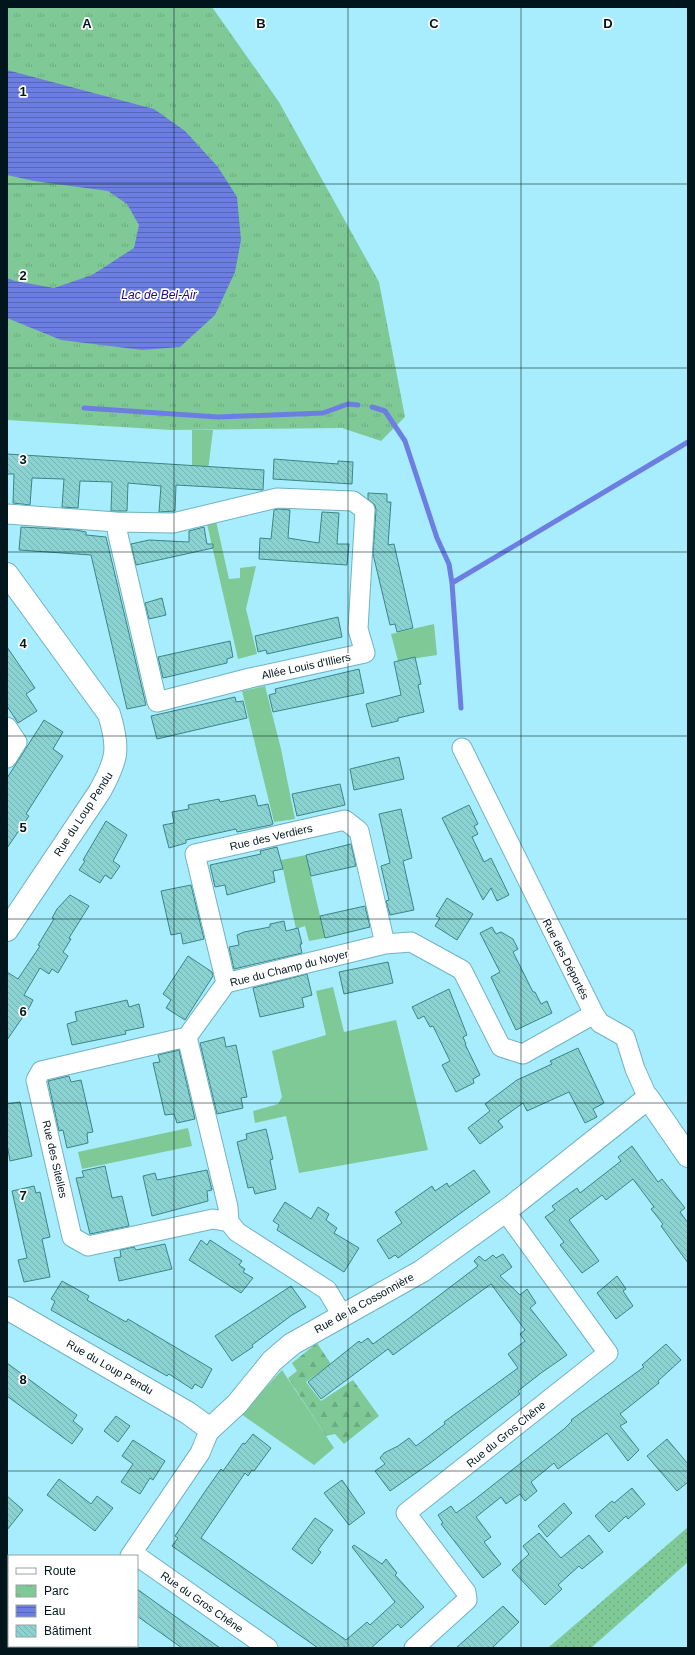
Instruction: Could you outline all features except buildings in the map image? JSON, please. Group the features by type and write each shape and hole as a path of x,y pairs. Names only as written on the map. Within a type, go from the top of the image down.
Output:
{"street":[{"name":"Allée Louis d'Illiers","path":"7,514 116,522 173,523 278,498 353,501 365,510 358,629 364,653 250,678 157,702 116,522"},
{"name":"Rue du Loup Pendu","path":"7,574 109,714 116,735 113,768 103,786 7,930"},
{"path":"7,727 17,742 7,758"},
{"name":"Rue des Déportés","path":"462,748 594,1014 600,1022 625,1037 635,1069 648,1098 688,1156"},
{"name":"Rue des Verdiers","path":"226,984 195,854 345,820 359,831 385,944"},
{"name":"Rue du Champ du Noyer","path":"187,1037 226,984 385,944 411,942 462,970 500,1047 523,1054 594,1014"},
{"path":"187,1037 228,1207 229,1222 237,1232 327,1290 342,1315"},
{"name":"Rue des Sitelles","path":"187,1037 41,1071 36,1080 72,1236 88,1246 213,1219 229,1222"},
{"name":"Rue de la Cossonnière","path":"134,1555 200,1453 210,1429 237,1404 277,1356 292,1344 422,1271 505,1212 648,1098"},
{"name":"Rue du Gros Chêne","path":"414,1648 466,1600 466,1592 406,1513 608,1353 505,1212"},
{"name":"Rue du Loup Pendu","path":"7,1308 188,1412 210,1429"},
{"name":"Rue du Gros Chêne","path":"138,1558 268,1648"}],"green space":[{"path":"7,7 212,7 279,102 379,282 405,417 381,441 342,428 171,430 7,420"},
{"path":"192,430 213,430 206,487 192,485"},
{"path":"216,521 229,579 240,578 240,568 256,566 246,609 257,654 238,659 207,524"},
{"path":"434,624 437,655 398,661 391,634"},
{"path":"265,686 281,749 295,819 274,822 242,691"},
{"path":"306,855 325,938 309,941 305,926 296,929 281,860"},
{"path":"333,987 344,1032 396,1020 428,1150 299,1173 286,1116 255,1123 253,1111 278,1104 282,1097 272,1051 326,1035 316,991"},
{"path":"188,1128 192,1146 82,1169 78,1152"},
{"path":"317,1343 331,1364 306,1382 321,1401 353,1380 379,1416 344,1444 335,1434 326,1436 288,1378 297,1371 292,1363"},
{"path":"282,1370 334,1448 314,1465 241,1414"},
{"path":"688,1527 688,1562 591,1648 548,1648"}],"water":[{"name":"Lac de Bel-Air","path":"7,70 154,109 185,131 218,167 237,197 241,240 235,272 215,315 180,347 142,350 61,340 7,318 7,278 15,281 54,288 92,275 134,248 139,225 127,204 108,191 34,181 7,175"}],"waterway":[{"path":"84,408 218,417 323,413 348,404 358,405"},
{"path":"372,407 385,411 405,441 437,538 449,564 452,583 461,708"},
{"path":"452,583 688,442"}]}
